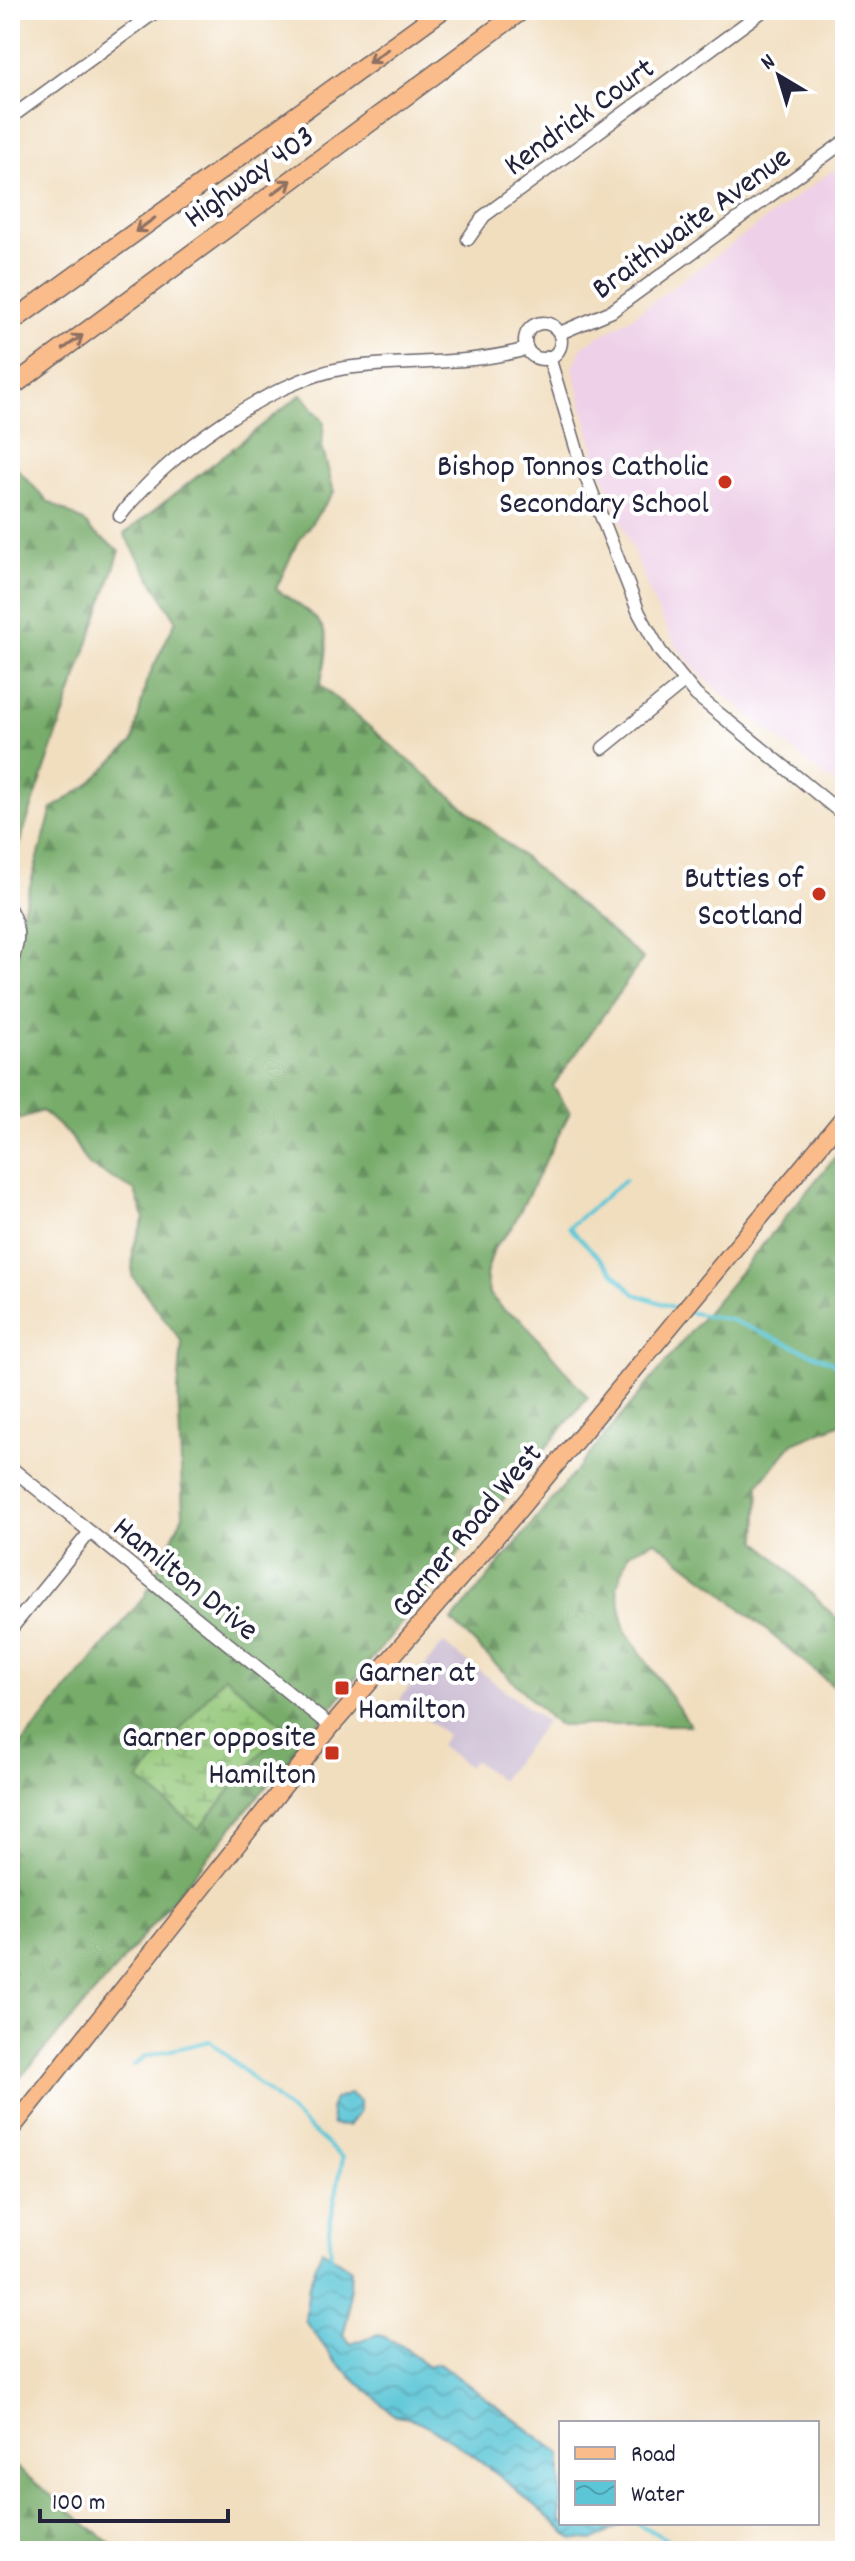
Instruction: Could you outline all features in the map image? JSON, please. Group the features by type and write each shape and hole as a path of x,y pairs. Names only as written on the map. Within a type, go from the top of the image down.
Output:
{"highway":[{"name":"Highway 403","path":"10,323 442,10"},
{"name":"Highway 403","path":"10,388 522,10"}],"main road":[{"name":"Garner Road West","path":"10,2131 331,1727 514,1516 845,1115"}],"street":[{"path":"10,118 158,10"},
{"name":"Kendrick Court","path":"468,239 484,216 764,10"},
{"name":"Braithwaite Avenue","path":"560,333 612,311 845,141"},
{"path":"120,516 151,479 247,408 286,385 349,368 453,364 527,349 539,358 549,357 561,345 560,333 552,325 536,324 527,334 527,349"},
{"path":"549,357 578,457 651,638 684,682 845,816"},
{"path":"603,748 684,682"},
{"path":"10,910 18,923 18,943 10,968"},
{"name":"Hamilton Drive","path":"10,1467 331,1727"},
{"path":"10,1630 90,1532"}],"shaded area":[{"name":"Bishop Tonnos Catholic Secondary School","path":"833,170 845,180 845,789 824,776 708,682 676,646 656,608 594,452 573,368 582,346 628,320"},
{"path":"443,1643 546,1722 500,1781 474,1760 468,1767 440,1745 447,1735 400,1699"}],"green space":[{"path":"302,394 324,422 322,446 334,492 297,543 276,589 315,618 322,627 327,649 320,685 643,959 553,1086 570,1112 512,1227 494,1248 486,1275 489,1294 505,1311 520,1318 588,1397 119,1965 10,2089 10,1758 145,1596 183,1515 178,1391 182,1342 132,1276 133,1248 144,1218 135,1191 87,1164 71,1137 42,1111 10,1122 10,956 52,809 88,785 133,742 146,682 176,620 124,534"},
{"path":"10,461 47,501 85,522 91,531 120,551 10,871"},
{"path":"845,1145 845,1428 839,1424 793,1443 759,1484 757,1540 845,1627 845,1696 708,1581 655,1541 629,1553 617,1587 625,1630 690,1725 557,1725 452,1621"},
{"path":"224,1676 284,1725 199,1829 139,1780"},
{"path":"10,2462 119,2551 10,2551"}],"water":[{"path":"350,2094 359,2101 359,2113 348,2126 333,2125 330,2109 334,2099"},
{"path":"322,2250 351,2269 348,2316 343,2335 351,2344 379,2334 404,2347 428,2366 439,2363 559,2453 559,2525 621,2525 593,2541 573,2539 460,2446 413,2419 394,2415 334,2360 305,2320 309,2284"}],"waterway":[{"path":"625,1180 569,1227 635,1294 678,1309"},
{"path":"687,1312 731,1320 832,1362 845,1372"},
{"path":"134,2065 146,2056 210,2041 343,2158 329,2229 331,2256"},
{"path":"641,2525 687,2551"}],"place":[{"name":"Bishop Tonnos Catholic Secondary School","path":"725,482"},
{"name":"Butties of Scotland","path":"819,894"},
{"name":"Garner at Hamilton","path":"342,1688"},
{"name":"Garner opposite Hamilton","path":"332,1753"}]}
